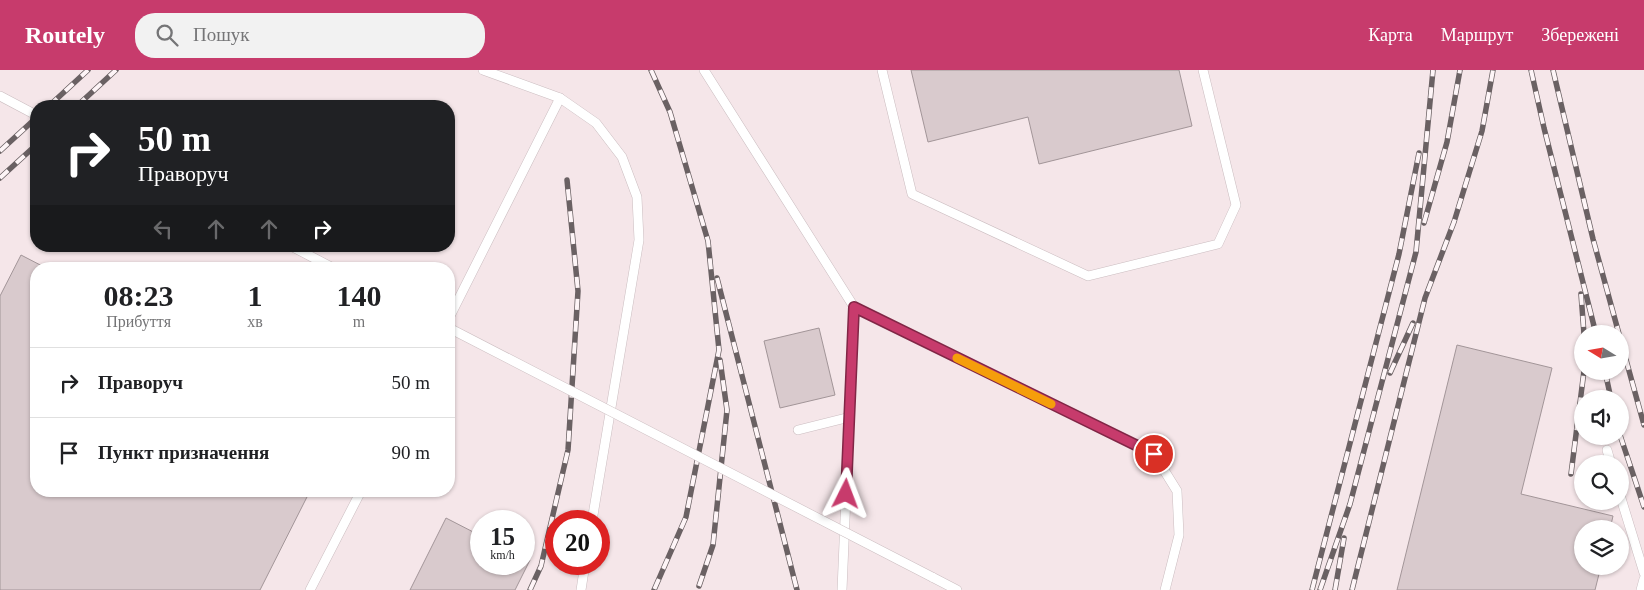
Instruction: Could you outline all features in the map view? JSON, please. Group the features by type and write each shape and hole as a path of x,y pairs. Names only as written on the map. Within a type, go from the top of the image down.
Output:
{"lane":[{"path":"483,70 560,98 596,123 622,157 637,197 639,240 594,510"},
{"path":"704,70 854,307 1154,454 1177,491 1179,535 1165,590"},
{"path":"882,70 912,194 1088,276 1218,244 1236,206 1203,70"},
{"path":"0,96 30,112"},
{"path":"455,306 560,98"},
{"path":"302,252 322,262"},
{"path":"842,590 854,307"},
{"path":"455,331 957,590"},
{"path":"798,430 850,417"},
{"path":"1606,450 1608,455"},
{"path":"310,590 358,497"},
{"path":"1625,510 1644,574"},
{"path":"581,590 583,575"},
{"path":"1641,590 1644,579"}],"building":[{"path":"911,70 1179,70 1192,126 1039,164 1028,117 928,142"},
{"path":"21,255 34,262 30,262 30,497 307,497 260,590 0,590 0,296"},
{"path":"819,328 835,395 780,408 764,341"},
{"path":"1457,345 1552,368 1521,494 1574,507 1574,510 1588,510 1613,516 1612,520 1574,520 1574,575 1599,575 1595,590 1397,590"},
{"path":"446,518 470,530 470,575 522,575 515,590 410,590"}],"railway":[{"path":"56,100 88,70"},
{"path":"84,100 116,70"},
{"path":"651,70 670,112 708,241 719,350 686,517 654,590"},
{"path":"1320,590 1350,504 1416,252 1433,70"},
{"path":"1424,223 1447,142 1460,70"},
{"path":"1352,590 1425,298 1454,222 1482,131 1493,70"},
{"path":"1531,70 1594,325"},
{"path":"1553,70 1593,239 1617,325"},
{"path":"0,151 30,124"},
{"path":"0,178 30,150"},
{"path":"1312,590 1399,254 1419,153"},
{"path":"530,590 541,566 568,450 578,291 567,180"},
{"path":"717,278 797,590"},
{"path":"1581,294 1583,325"},
{"path":"1390,373 1413,323"},
{"path":"699,586 713,545 727,410 720,360"},
{"path":"1629,371 1644,425"},
{"path":"1571,474 1583,380"},
{"path":"1607,380 1609,390"},
{"path":"1623,445 1644,507"},
{"path":"1335,590 1344,538"}],"slow traffic":[{"path":"957,358 1051,404"}],"route":[{"path":"846,494 854,307 1154,454"}]}
